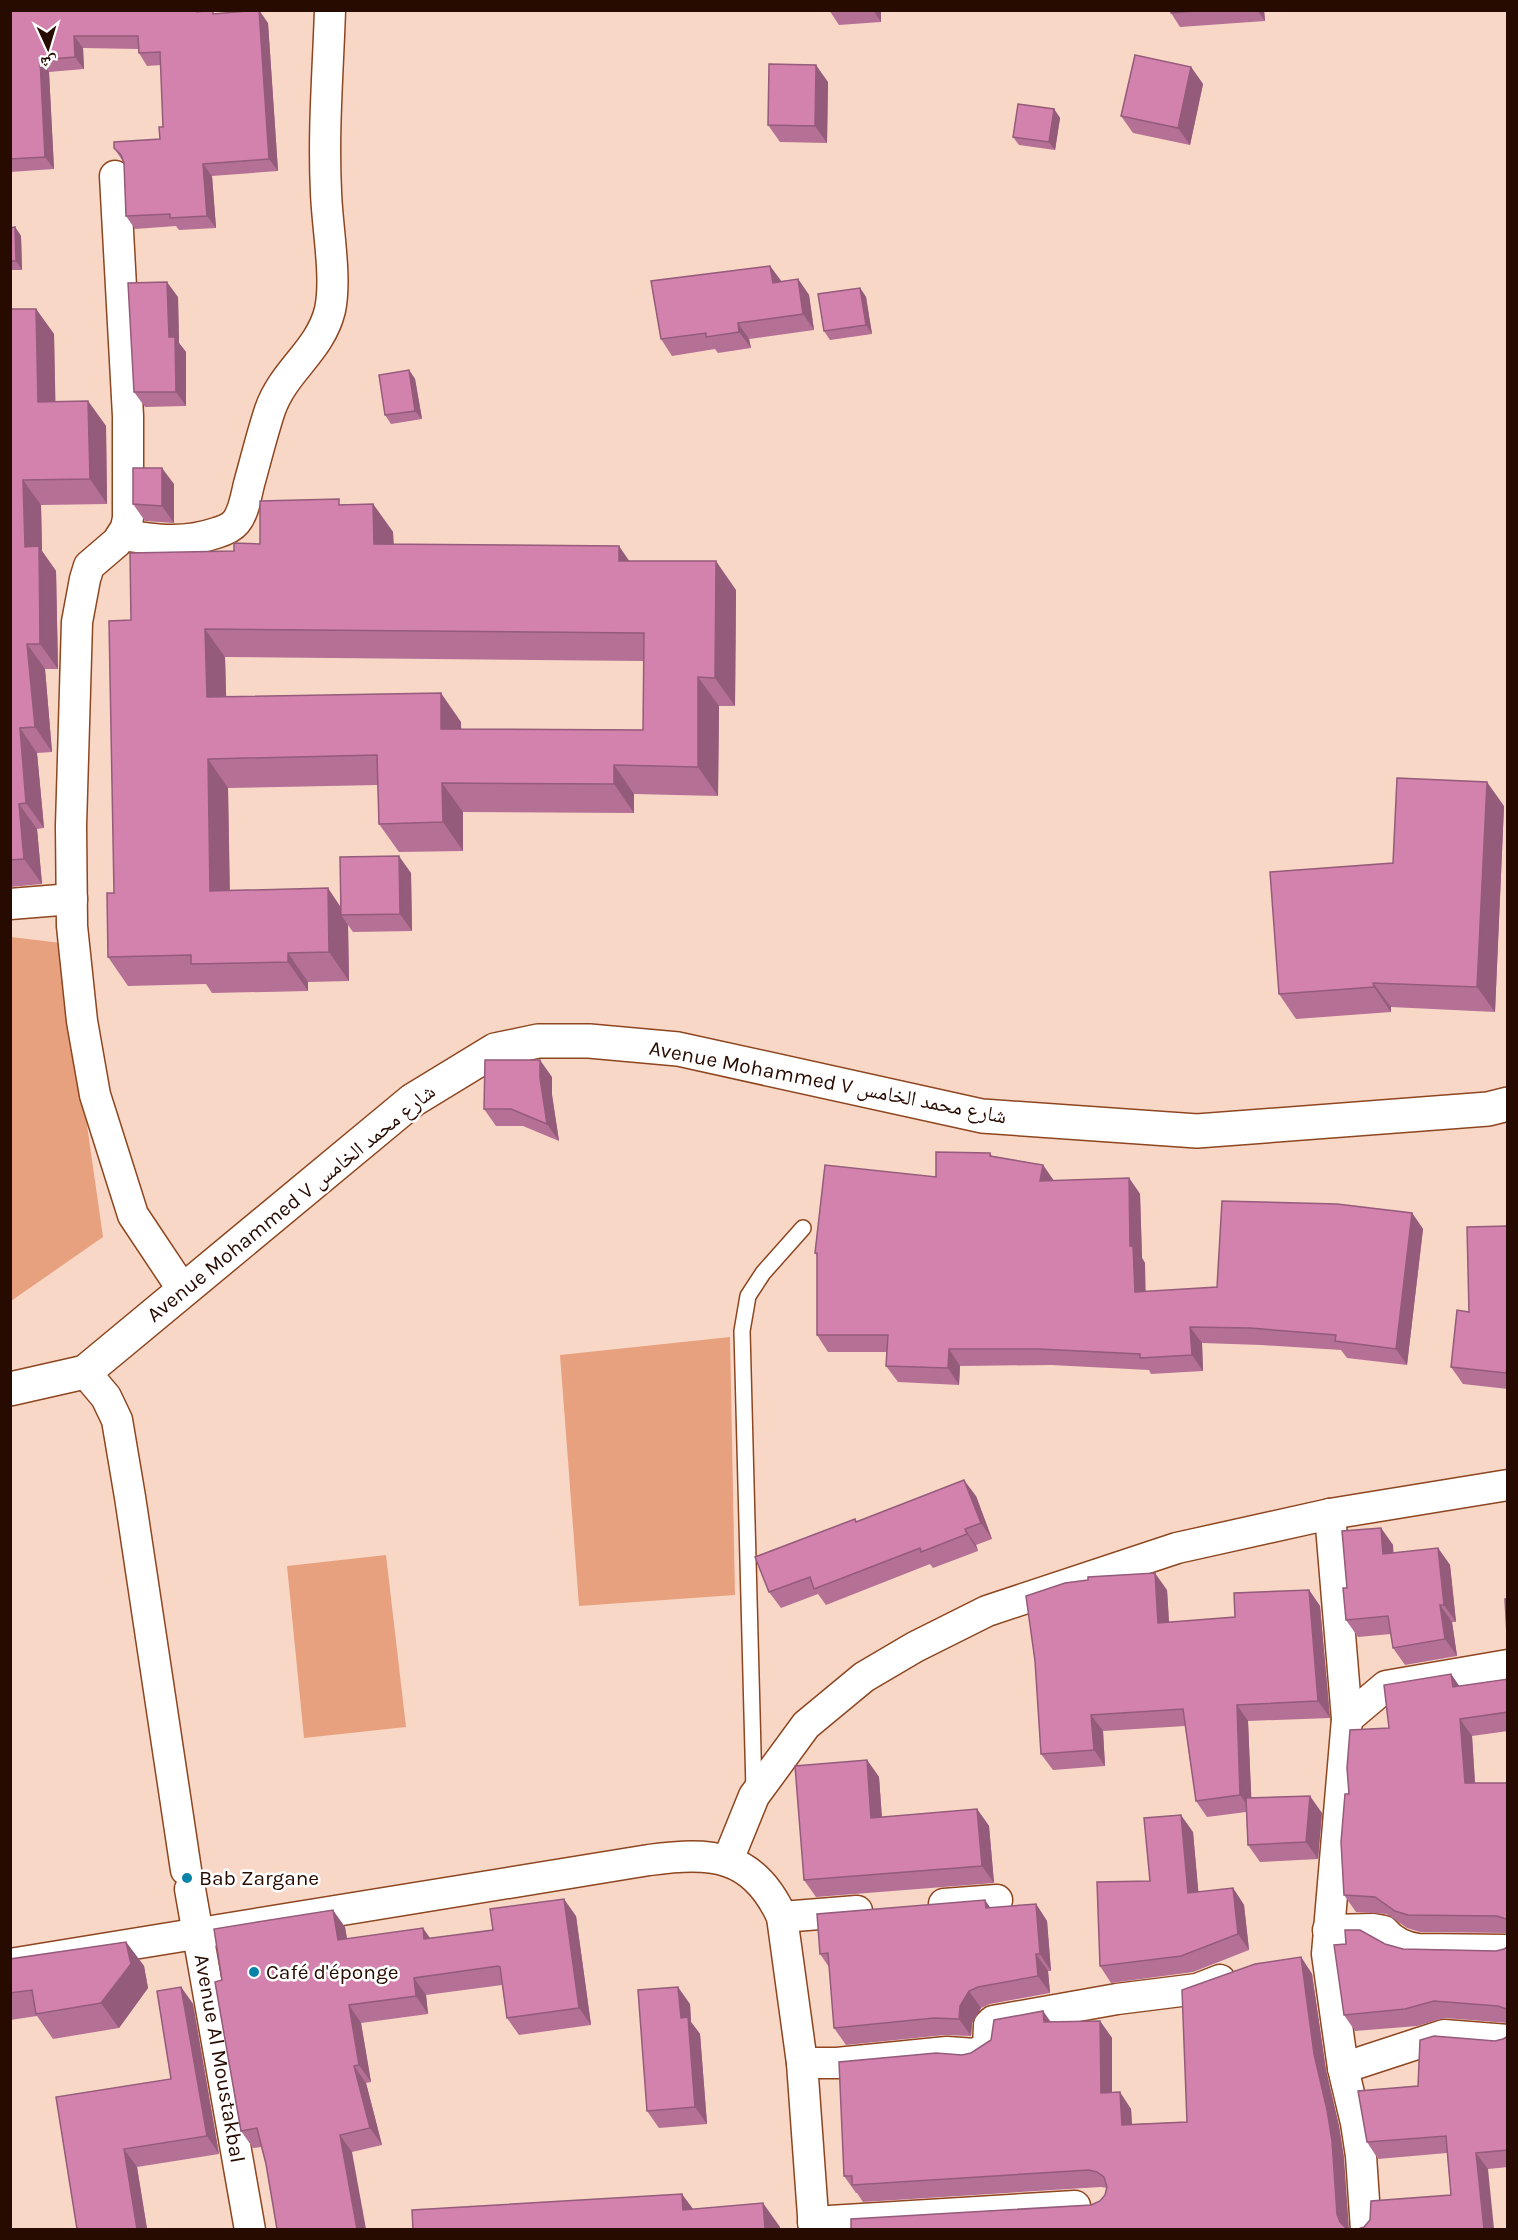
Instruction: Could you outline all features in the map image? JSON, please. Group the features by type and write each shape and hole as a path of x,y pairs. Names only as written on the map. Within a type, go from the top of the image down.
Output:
{"main road":[{"name":"Avenue Mohammed V شارع محمد الخامس","path":"10,1389 85,1372 413,1100 495,1050 538,1041 589,1041 678,1049 982,1116 1197,1131 1501,1112"}],"street":[{"path":"123,535 155,540 194,540 227,529 236,522 243,507 259,446 276,396 323,331 330,308 331,266 324,153 330,10"},
{"path":"115,176 128,416 128,518 123,535 89,566 77,622 71,826 72,926 81,1011 95,1095 133,1215 183,1290"},
{"path":"10,904 72,899"},
{"name":"Avenue Al Moustakbal","path":"85,1372 106,1397 117,1420 188,1879 250,2229"},
{"path":"728,1860 754,1796 807,1725 864,1677 915,1647 987,1611 1177,1548 1330,1514 1508,1485"},
{"path":"1330,1514 1347,1719 1318,1947 1356,2123 1361,2156 1366,2229"},
{"path":"1347,1719 1386,1686 1508,1665"},
{"path":"10,1964 649,1860 698,1855 728,1860 749,1872 772,1896 782,1917 802,2063 813,2226 1102,2204"},
{"path":"782,1917 997,1900"},
{"path":"1318,1947 1373,1929 1384,1931 1406,1947 1418,1949 1508,1950"},
{"path":"802,2063 837,2063 947,2052 975,2054 988,2047 989,2025 993,2021 1117,1999 1197,1989 1240,1972"},
{"path":"1343,2068 1444,2035 1508,2040"}],"lane":[{"path":"754,1796 742,1331 748,1296 763,1273 803,1228"}],"shaded area":[{"path":"11,937 61,943 103,1237 11,1301"},
{"path":"730,1337 735,1595 579,1606 560,1355"},
{"path":"386,1555 406,1727 304,1738 287,1566"}],"building":[{"path":"10,10 197,10 197,12 213,10 213,14 259,10 269,159 203,164 207,216 170,218 170,214 126,216 124,163 121,155 114,148 114,142 160,139 159,127 163,127 160,52 139,53 138,36 74,36 75,57 40,60 45,157 10,159"},
{"path":"1171,10 1211,10 1171,13"},
{"path":"1135,55 1191,67 1178,128 1121,116"},
{"path":"769,64 816,65 815,126 768,125"},
{"path":"1018,104 1054,109 1049,142 1013,137"},
{"path":"15,227 16,261 10,261 10,228"},
{"path":"770,266 773,283 798,279 803,314 738,323 739,332 706,337 706,333 661,339 651,281"},
{"path":"167,282 169,337 175,337 176,392 134,392 128,283"},
{"path":"860,288 866,325 824,331 818,294"},
{"path":"10,309 36,309 38,402 88,401 90,479 23,480 25,547 39,546 40,644 27,644 35,727 20,728 26,803 19,804 24,859 10,860"},
{"path":"409,370 415,411 385,415 379,375"},
{"path":"133,468 162,468 162,506 133,504"},
{"path":"339,499 339,505 373,504 374,544 619,546 619,561 716,561 715,678 698,677 698,767 614,765 614,784 442,783 443,822 379,824 377,755 208,759 210,891 328,888 329,952 288,953 288,962 191,964 191,955 108,957 107,893 114,893 109,621 131,620 130,553 234,551 234,543 260,544 260,501","holes":["205,629 644,633 643,730 441,729 441,693 207,697"]},
{"path":"1397,778 1487,782 1477,987 1373,983 1374,987 1279,994 1270,872 1393,863"},
{"path":"399,856 400,914 341,915 340,857"},
{"path":"485,1060 540,1060 540,1078 547,1124 511,1109 484,1109"},
{"path":"936,1152 990,1153 990,1156 1043,1165 1040,1181 1129,1178 1130,1246 1133,1246 1135,1292 1217,1287 1222,1201 1337,1204 1412,1213 1396,1349 1335,1341 1336,1335 1250,1328 1190,1327 1192,1355 1140,1358 1140,1354 1039,1349 949,1349 948,1368 886,1366 888,1335 817,1335 817,1253 815,1253 825,1165 936,1177"},
{"path":"1508,1226 1508,1361 1506,1373 1451,1367 1457,1310 1469,1312 1467,1227"},
{"path":"964,1480 981,1523 965,1529 967,1534 921,1552 920,1548 814,1589 810,1577 769,1592 755,1557 855,1519 856,1522"},
{"path":"1381,1528 1383,1554 1438,1548 1444,1605 1440,1605 1445,1639 1393,1648 1388,1616 1346,1620 1343,1588 1347,1588 1342,1531"},
{"path":"1155,1573 1158,1623 1235,1617 1234,1593 1309,1590 1318,1701 1237,1705 1240,1795 1196,1801 1183,1709 1091,1715 1094,1750 1041,1754 1035,1661 1026,1596 1065,1583 1088,1580 1088,1577"},
{"path":"1505,1599 1508,1599 1508,1636 1507,1635"},
{"path":"1451,1674 1453,1687 1508,1679 1508,1712 1460,1719 1465,1783 1508,1783 1508,1921 1497,1916 1408,1915 1395,1911 1375,1897 1344,1895 1341,1842 1345,1794 1349,1794 1347,1768 1350,1730 1389,1728 1384,1685"},
{"path":"867,1760 871,1818 977,1809 982,1866 804,1880 795,1766"},
{"path":"1310,1796 1306,1842 1248,1845 1246,1798"},
{"path":"1181,1815 1188,1893 1233,1888 1238,1934 1181,1956 1100,1966 1097,1882 1150,1881 1144,1818"},
{"path":"564,1899 579,2008 507,2018 500,1967 498,1966 414,1978 416,1996 349,2005 359,2065 354,2066 370,2128 340,2135 357,2229 277,2229 266,2164 257,2128 241,2131 215,1982 222,1980 214,1929 333,1910 338,1940 423,1928 424,1939 493,1930 490,1909"},
{"path":"985,1900 986,1908 1036,1904 1040,1954 1036,1954 1038,1976 978,1987 969,1991 960,2006 959,2019 934,2018 834,2028 828,1953 820,1954 817,1914"},
{"path":"1345,1930 1360,1930 1385,1944 1403,1949 1496,1951 1508,1946 1508,2011 1498,2006 1434,2001 1405,2009 1344,2015 1334,1945 1346,1944"},
{"path":"126,1942 131,1964 101,2003 36,2014 32,1990 10,1993 10,1959"},
{"path":"1301,1957 1314,2054 1332,2141 1337,2214 1340,2222 1347,2229 851,2229 851,2219 1091,2205 1100,2201 1107,2187 1104,2177 1089,2170 852,2185 852,2176 844,2176 839,2062 936,2053 962,2055 971,2053 991,2040 994,2020 1043,2011 1044,2022 1100,2021 1101,2093 1120,2092 1122,2125 1187,2122 1182,1990 1255,1964"},
{"path":"181,1987 207,2136 124,2149 137,2229 77,2229 56,2097 171,2079 157,1991"},
{"path":"678,1987 681,2018 688,2017 695,2107 647,2111 638,1990"},
{"path":"1434,2036 1495,2041 1508,2036 1508,2150 1476,2153 1484,2229 1358,2229 1364,2227 1370,2220 1371,2201 1451,2195 1446,2136 1367,2142 1358,2091 1418,2086 1420,2040"},
{"path":"682,2194 683,2210 763,2203 765,2229 413,2229 412,2210"}],"place":[{"name":"Bab Zargane","path":"187,1878"},
{"name":"Café d'éponge","path":"254,1972"}]}
